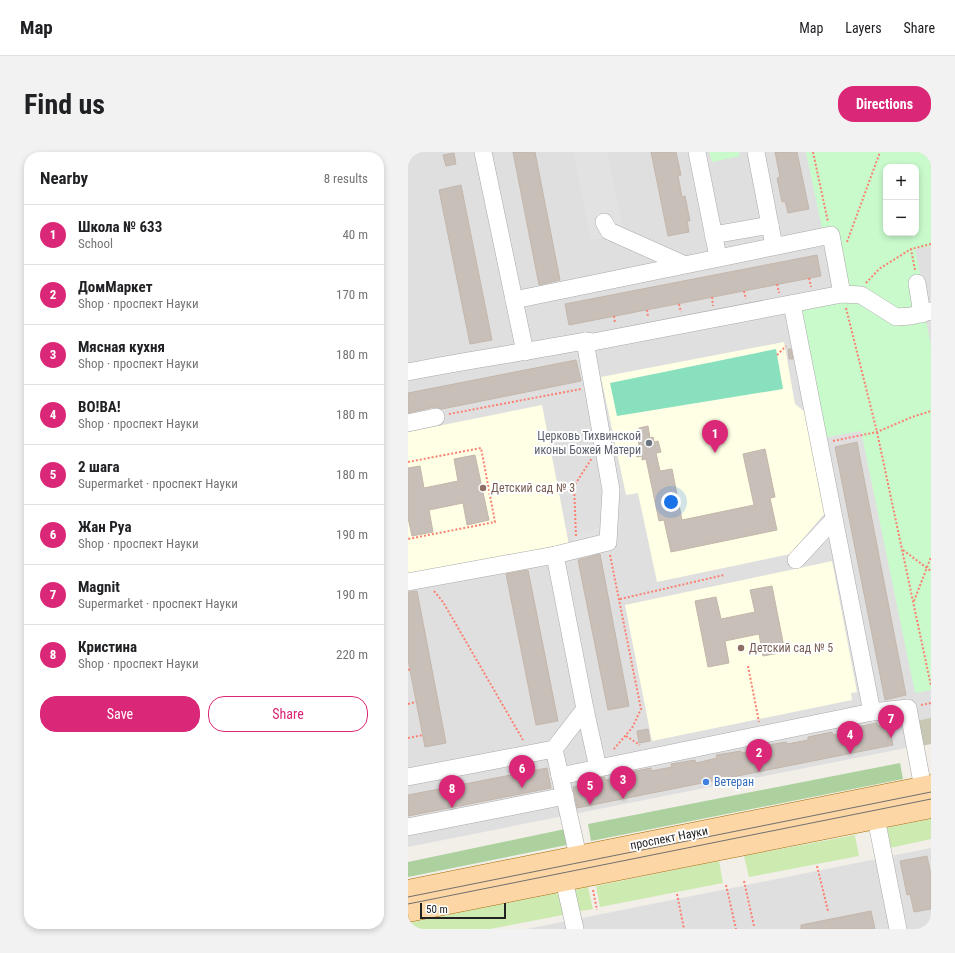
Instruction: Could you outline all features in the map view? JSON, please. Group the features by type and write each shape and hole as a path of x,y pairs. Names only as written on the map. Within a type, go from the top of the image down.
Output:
{"main road":[{"name":"проспект Науки","path":"408,911 876,818 928,793"},
{"name":"проспект Науки","path":"408,891 578,856 928,793"}],"lane":[{"path":"483,152 525,352"},
{"path":"697,152 718,257"},
{"path":"756,152 774,246"},
{"path":"604,222 609,230 683,264"},
{"path":"713,235 770,224"},
{"path":"514,300 683,264 831,235 849,294"},
{"path":"408,372 585,341 593,342 849,294 861,295 896,317 911,316 926,312 918,283"},
{"path":"792,304 872,712"},
{"path":"408,582 555,555 608,542 611,490 585,341"},
{"path":"408,423 436,417"},
{"path":"796,560 834,519"},
{"path":"555,555 598,768"},
{"path":"560,776 872,712 908,708 928,793"},
{"path":"408,774 554,749 585,709"},
{"path":"554,749 578,856"},
{"path":"408,827 564,796"},
{"path":"876,818 898,929"},
{"path":"564,880 575,929"}],"path":[{"path":"813,152 831,235"},
{"path":"855,219 880,152"},
{"path":"931,244 911,249 879,269 849,294 931,686"},
{"path":"911,249 918,283"},
{"path":"436,417 592,387"},
{"path":"819,444 877,432 912,417 931,411"},
{"path":"577,549 574,486 603,442"},
{"path":"408,462 481,448 496,522 408,539"},
{"path":"598,768 632,728 641,709 608,542"},
{"path":"902,550 931,571"},
{"path":"913,602 931,557"},
{"path":"619,599 724,576"},
{"path":"425,579 443,602 531,753"},
{"path":"748,666 762,735"},
{"path":"408,704 416,702"},
{"path":"408,738 423,735"},
{"path":"817,866 828,911"},
{"path":"744,881 754,926"},
{"path":"726,884 736,929"},
{"path":"592,885 597,910"},
{"path":"677,894 684,929"}],"shaded area":[{"path":"408,152 931,152 931,743 408,847"},
{"path":"573,152 607,152 624,234 591,240"},
{"path":"784,342 795,404 805,412 825,513 790,554 657,582 638,493 626,495 601,377"},
{"name":"Детский сад № 3","path":"542,405 569,545 408,576 408,432"},
{"path":"599,528 601,539 574,546 571,536"},
{"name":"Детский сад № 5","path":"832,561 857,692 851,693 852,700 652,741 625,605"},
{"path":"931,718 931,744 921,746 916,721"},
{"path":"931,848 931,929 527,929"}],"green space":[{"path":"709,152 739,152 740,156 712,162"},
{"path":"806,152 931,152 931,246 915,249 926,303 907,308 893,308 849,286 822,228"},
{"path":"852,300 887,321 903,324 926,321 931,345 931,690 915,693 861,431 823,438 798,309"},
{"path":"776,349 783,389 617,416 610,383"},
{"path":"900,763 903,779 591,841 588,824"},
{"path":"931,819 931,839 890,848 886,828"},
{"path":"565,829 567,845 408,877 408,862"},
{"path":"855,835 859,856 749,877 744,856"},
{"path":"719,861 723,883 600,907 596,886"},
{"path":"588,887 593,909 575,912 571,891"},
{"path":"563,892 568,914 490,929 408,929 408,923"}],"building":[{"path":"513,152 535,152 560,280 539,285"},
{"path":"651,152 676,152 681,175 678,176 682,197 685,196 690,221 687,221 689,232 668,236"},
{"path":"775,152 797,152 809,209 788,213 785,201 782,202 777,178 780,177"},
{"path":"454,153 456,164 446,166 443,155"},
{"path":"461,185 492,340 470,344 439,190"},
{"path":"817,255 821,276 569,325 565,304"},
{"path":"788,349 791,349 793,359 789,359"},
{"path":"576,360 581,381 442,409 434,407 408,413 408,393"},
{"path":"648,426 650,438 653,437 654,442 658,441 661,452 656,453 660,471 672,469 682,520 754,505 743,454 765,449 775,497 770,498 777,530 671,552 664,520 659,521 646,459 642,460 642,456 637,457 635,446 639,445 638,440 641,440 639,428"},
{"path":"857,442 906,695 885,700 835,447"},
{"path":"475,455 489,520 467,525 463,503 429,510 433,532 412,536 408,518 408,468 420,466 424,488 458,481 454,459"},
{"path":"600,554 629,706 608,710 578,560"},
{"path":"528,570 558,721 536,725 506,574"},
{"path":"772,586 785,652 763,656 759,634 725,641 729,663 708,667 695,601 716,597 721,619 755,612 750,590"},
{"path":"417,591 446,743 425,747 408,660 408,592"},
{"path":"877,723 877,726 889,724 893,745 577,808 573,787 581,785 580,782 605,777 605,780 627,776 626,773 651,768 651,771 672,767 671,764 695,760 696,763 717,758 716,755 763,749 762,746 786,742 787,744 808,740 808,737 832,732 833,735 853,731 852,728"},
{"path":"648,729 650,741 639,743 637,731"},
{"path":"547,768 551,788 408,816 408,795"},
{"path":"927,856 931,875 931,909 914,912 910,894 907,895 900,861"},
{"path":"871,911 875,929 801,929 801,925"}],"tram line":[{"path":"408,897 931,792"},
{"path":"408,904 931,799"}],"place":[{"name":"Церковь Тихвинской иконы Божей Матери","path":"649,443"},
{"name":"Школа № 633","path":"715,453"},
{"name":"Детский сад № 3","path":"483,488"},
{"name":"Детский сад № 5","path":"741,648"},
{"name":"Magnit","path":"891,738"},
{"name":"ВО!ВА!","path":"850,754"},
{"name":"ДомМаркет","path":"759,772"},
{"name":"Ветеран","path":"706,782"},
{"name":"Жан Руа","path":"522,788"},
{"name":"Мясная кухня","path":"623,799"},
{"name":"2 шага","path":"590,805"},
{"name":"Кристина","path":"452,808"}]}
